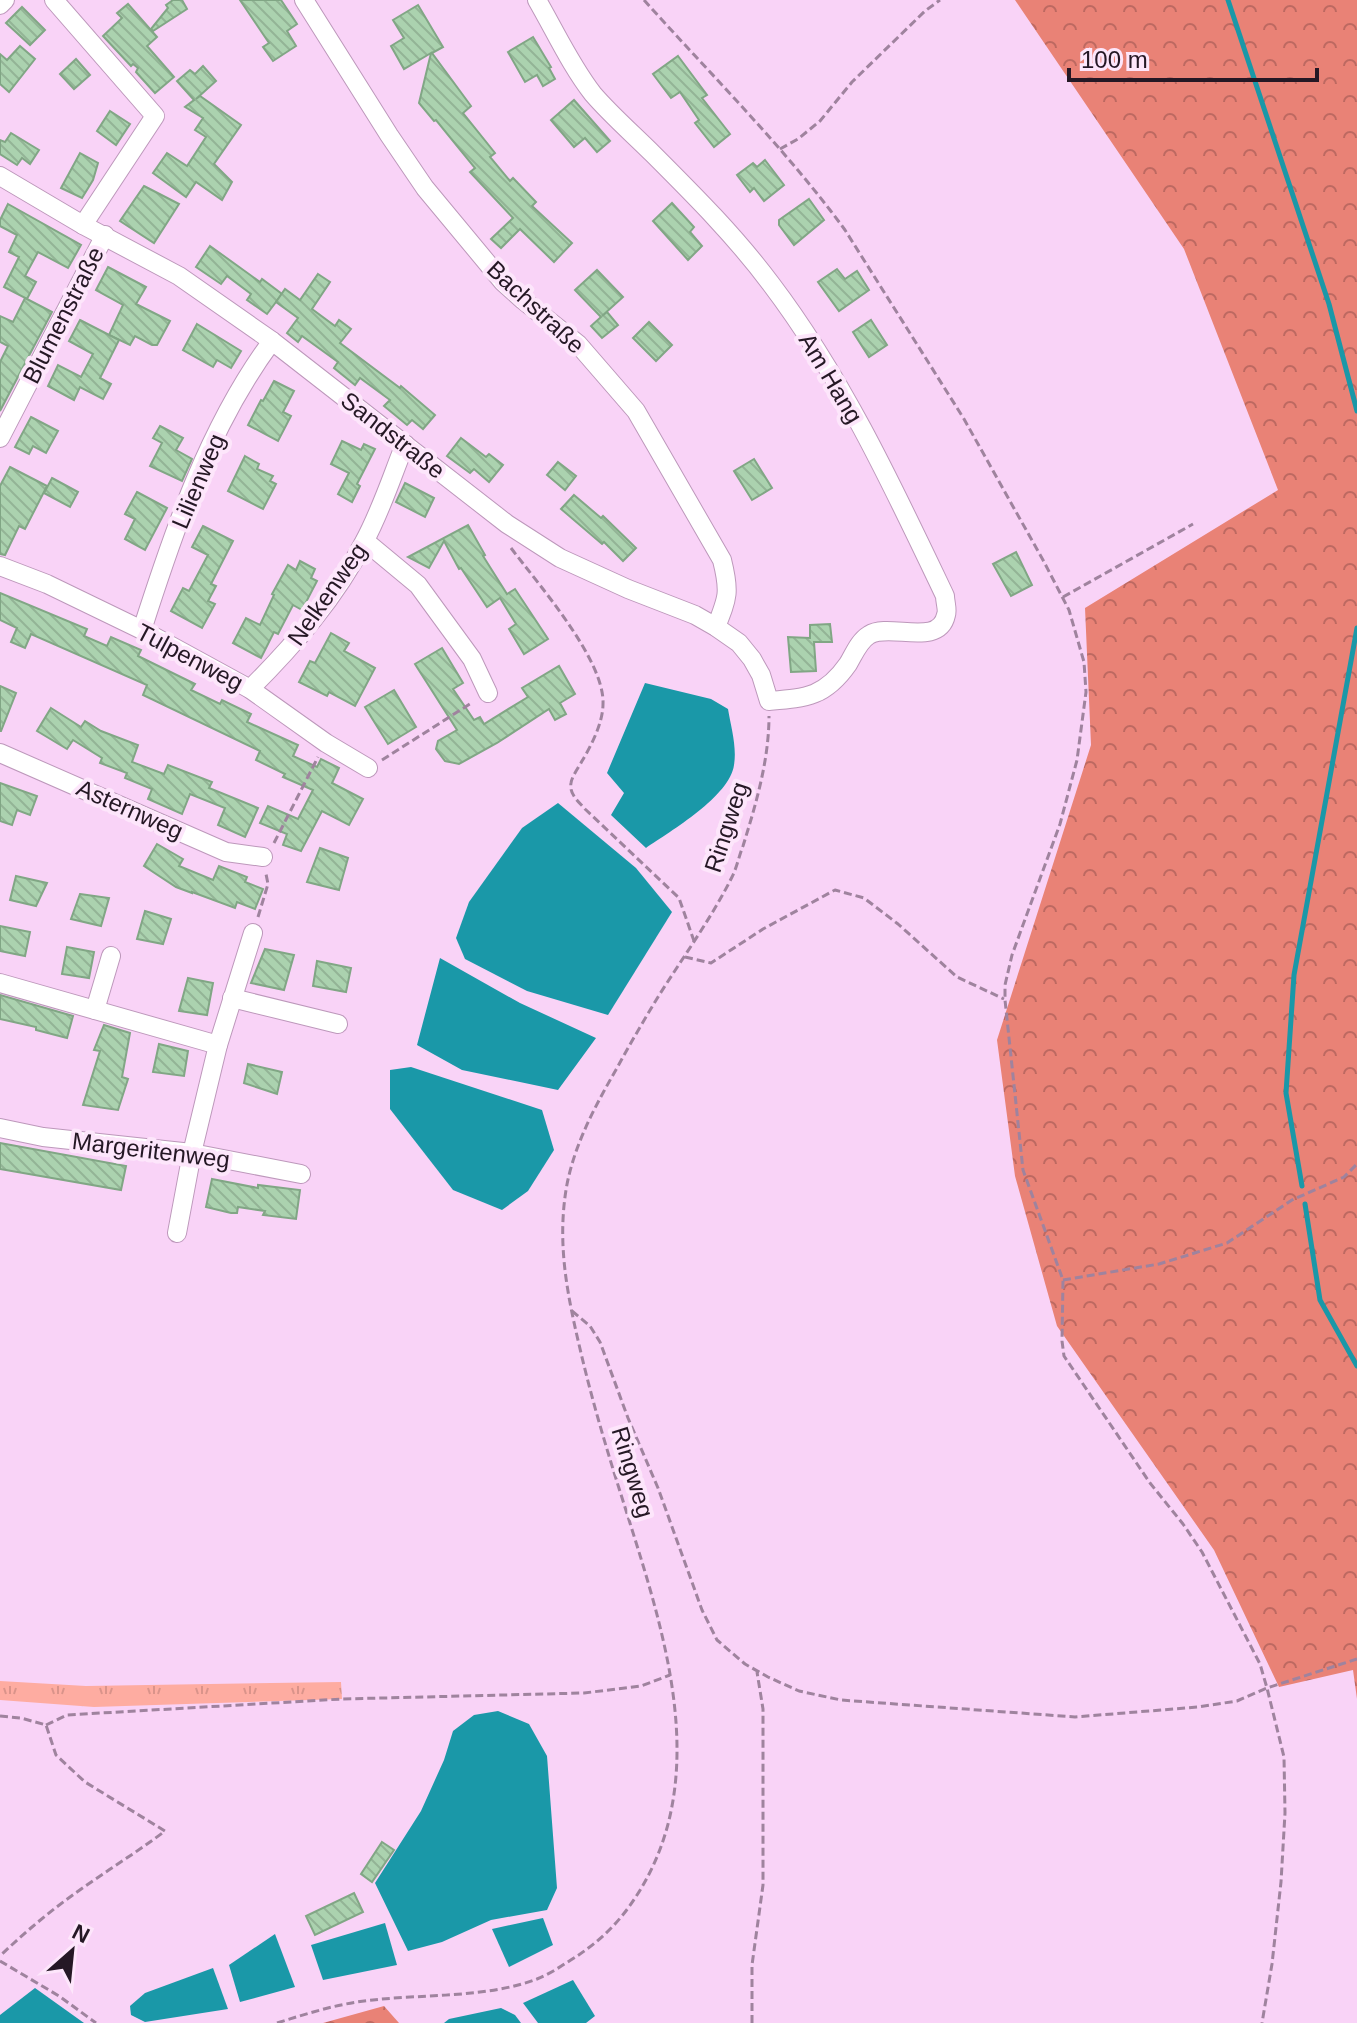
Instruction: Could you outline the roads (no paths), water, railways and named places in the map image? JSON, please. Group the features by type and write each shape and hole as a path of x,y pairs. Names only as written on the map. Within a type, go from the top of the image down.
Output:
{"street":[{"path":"0,5 5,0"},
{"path":"54,0 155,116 83,225"},
{"name":"Bachstraße","path":"304,0 389,135 434,199 503,282 578,344 636,411 722,560 728,584 727,599 716,627"},
{"name":"Am Hang","path":"537,0 593,93 718,218 771,283 842,394 891,483 945,596 947,614 932,631 881,630 871,633 862,641 832,685 812,696 769,701"},
{"name":"Sandstraße","path":"0,176 179,276 272,341 507,524 560,558 695,615 716,627 739,643 752,659 769,701"},
{"name":"Blumenstraße","path":"0,438 105,235"},
{"name":"Lilienweg","path":"142,630 159,577 210,447 230,405 272,341"},
{"name":"Nelkenweg","path":"250,689 285,654 341,580 365,541 405,444"},
{"path":"365,541 418,585 472,659 488,693"},
{"name":"Tulpenweg","path":"0,566 47,584 142,630 250,689 326,743 368,768"},
{"name":"Asternweg","path":"0,753 226,852 263,857"},
{"path":"177,1233 218,1045 253,933"},
{"path":"95,1010 111,956"},
{"path":"0,983 218,1045"},
{"path":"232,998 338,1024"},
{"name":"Margeritenweg","path":"0,1128 43,1137 192,1153 301,1174"}],"water":[{"path":"645,683 711,699 728,709 735,751 730,777 722,789 698,812 646,848 611,815 624,793 607,773"},
{"path":"558,803 636,868 672,912 608,1015 527,991 465,959 456,938 469,902 522,828"},
{"path":"440,958 520,1003 596,1038 558,1090 462,1070 417,1045"},
{"path":"411,1067 542,1110 554,1150 528,1191 502,1210 453,1190 390,1109 390,1070"},
{"path":"498,1711 529,1724 547,1756 557,1888 547,1910 491,1920 442,1942 408,1951 375,1883 421,1811 444,1760 453,1731 474,1715"},
{"path":"543,1918 553,1945 509,1967 492,1929"},
{"path":"385,1923 397,1965 323,1980 311,1945"},
{"path":"275,1934 295,1987 240,2002 229,1965"},
{"path":"213,1968 228,2009 145,2022 131,2015 130,2006 145,1993"},
{"path":"573,1980 595,2016 586,2023 538,2023 523,2003"},
{"path":"35,1988 84,2023 0,2023 0,2015"},
{"path":"501,2008 515,2015 521,2023 444,2023 449,2019"}],"waterway":[{"path":"1228,0 1329,304 1357,411"},
{"path":"1302,1186 1286,1093 1294,975 1357,628"},
{"path":"1305,1204 1320,1300 1357,1366"}]}
